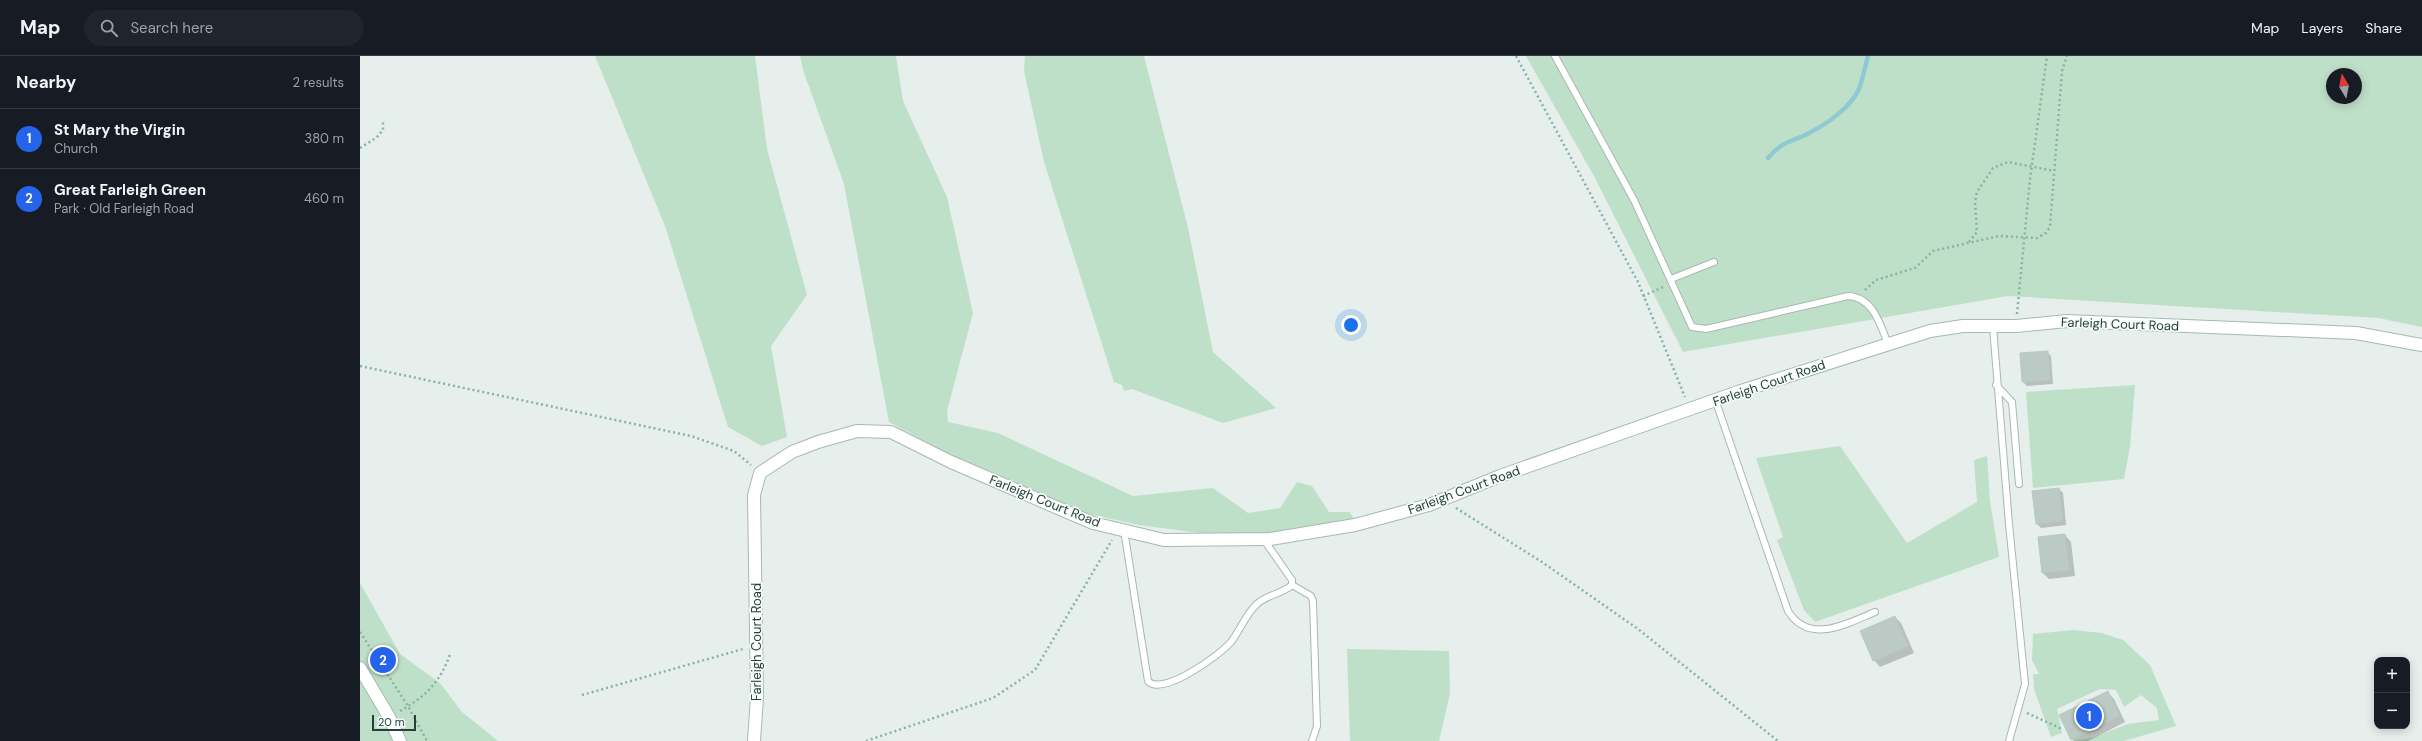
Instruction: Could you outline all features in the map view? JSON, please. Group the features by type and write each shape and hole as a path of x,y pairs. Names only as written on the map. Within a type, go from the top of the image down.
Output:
{"street":[{"name":"Farleigh Court Road","path":"754,741 757,697 754,495 760,473 792,452 818,442 857,431 891,432 951,462 1093,523 1164,540 1264,540 1355,525 1442,500 1500,476 1691,409 1716,402 1753,387 1930,331 1963,326 2016,326 2067,321 2356,333 2422,345"},
{"path":"360,668 389,717 400,741"}],"lane":[{"path":"1555,56 1634,200 1692,327 1706,329 1848,296 1858,296 1872,308 1888,344"},
{"path":"1672,281 1714,262"},
{"path":"1993,327 1996,385 2025,684 2010,741"},
{"path":"1996,385 2012,402 2019,484"},
{"path":"1716,402 1788,611 1795,623 1816,631 1842,626 1875,612"},
{"path":"1121,530 1148,681 1151,686 1169,684 1223,650 1257,604 1292,585"},
{"path":"1264,540 1292,580 1292,585"},
{"path":"1292,585 1311,596 1314,601 1317,726 1312,741"}],"path":[{"path":"1516,56 1638,282 1672,370 1691,409"},
{"path":"2016,326 2031,167 2047,56"},
{"path":"1858,296 1876,280 1915,268 1933,251 1999,236 2036,238 2046,233 2050,227 2062,71 2067,56"},
{"path":"360,148 376,138 383,130 383,121"},
{"path":"1968,243 1977,232 1975,202 1977,192 1993,168 2008,162 2054,171"},
{"path":"1643,296 1672,281"},
{"path":"360,366 691,436 734,451 760,473"},
{"path":"1442,500 1542,562 1638,629 1778,741"},
{"path":"866,741 993,698 1035,670 1121,530"},
{"path":"360,632 408,706 427,741"},
{"path":"582,695 743,650 756,648"},
{"path":"389,717 408,706 426,692 443,674 451,652"},
{"path":"2019,711 2031,714 2062,729"}],"green space":[{"path":"595,56 755,56 767,149 807,295 771,346 787,437 762,446 728,427 665,226"},
{"path":"800,56 896,56 903,101 947,197 973,313 947,411 948,422 998,433 1133,496 1213,488 1248,513 1280,508 1297,482 1312,486 1329,512 1350,512 1355,521 1275,533 1207,534 1139,525 1084,513 951,455 889,422 844,184 803,70"},
{"path":"1025,56 1144,56 1188,228 1213,352 1276,408 1223,423 1132,389 1124,391 1122,385 1114,382 1044,162 1024,71"},
{"path":"1526,56 2422,56 2422,327 2378,318 2008,296 1683,352 1595,178"},
{"path":"2135,385 2130,447 2124,479 2033,488 2026,392"},
{"path":"1840,446 1907,543 1977,502 1974,460 1987,456 1990,501 1999,557 1815,622 1804,610 1777,540 1783,537 1756,458"},
{"path":"360,583 400,654 440,683 462,712 498,741 360,741"},
{"path":"2073,630 2102,633 2123,640 2150,665 2176,726 2124,741 2071,741 2091,738 2128,724 2159,720 2157,708 2141,695 2124,707 2116,690 2100,689 2057,709 2062,733 2051,737 2034,689 2033,674 2039,674 2032,660 2033,634"},
{"path":"1347,649 1449,651 1450,693 1439,741 1350,741"}],"building":[{"path":"2048,351 2050,380 2022,382 2020,353"},
{"path":"2059,488 2063,521 2036,524 2032,491"},
{"path":"2065,534 2069,570 2042,573 2038,537"},
{"path":"1895,616 1908,646 1873,661 1860,631"},
{"path":"2108,691 2120,716 2071,740 2059,715"}],"waterway":[{"path":"1768,158 1773,152 1787,142 1803,136 1831,120 1850,102 1859,89 1868,56"}],"place":[{"name":"Great Farleigh Green","path":"383,660"},
{"name":"St Mary the Virgin","path":"2089,716"}]}
